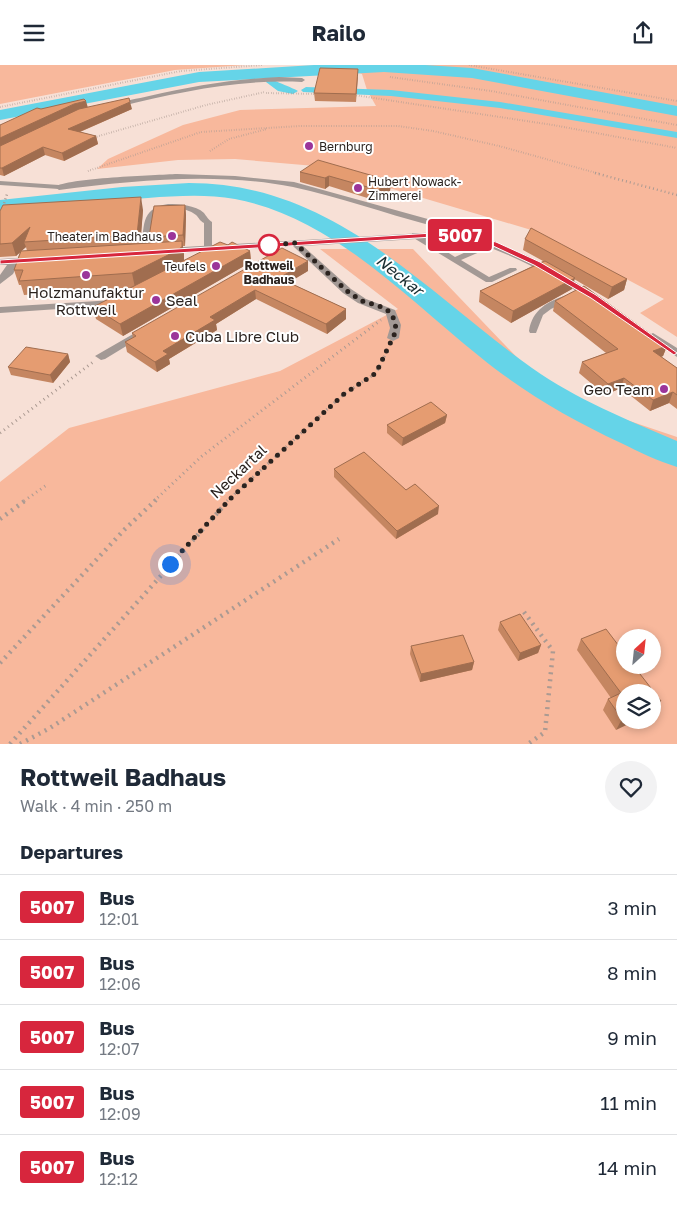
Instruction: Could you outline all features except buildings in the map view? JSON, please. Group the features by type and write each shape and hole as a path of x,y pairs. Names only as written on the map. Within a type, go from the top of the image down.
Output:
{"street":[{"path":"59,187 188,176 272,181 294,185 432,223 449,234"},
{"path":"140,253 449,234 493,243 537,264 601,301"},
{"path":"295,243 347,291 362,301 382,307 390,312 396,326 393,338"},
{"path":"275,254 282,244"},
{"path":"0,262 42,259"},
{"path":"0,281 9,272 14,261"},
{"path":"101,356 159,322"},
{"path":"641,327 677,353"}],"lane":[{"path":"114,106 197,87 279,78 302,80"},
{"path":"0,183 59,187"},
{"path":"140,253 150,214 158,208 189,209 201,215 202,219 208,222 208,249 191,263"},
{"path":"414,235 489,280 512,270"},
{"path":"455,260 493,243"},
{"path":"533,331 534,318 541,311 583,290"},
{"path":"0,310 118,303 125,298"}],"path":[{"path":"0,107 181,71 262,65"},
{"path":"469,65 677,101"},
{"path":"181,71 185,75"},
{"path":"390,77 491,91 677,125"},
{"path":"254,82 266,93"},
{"path":"86,140 206,105 266,93 321,95"},
{"path":"348,95 553,125 677,148"},
{"path":"86,171 201,133 246,131 272,127 398,126 432,131 677,195"},
{"path":"210,151 215,145 224,141 254,134 272,127"},
{"path":"2,209 7,194"},
{"path":"0,663 124,529 202,456 316,371 390,312"},
{"name":"Neckartal","path":"10,744 221,507 344,394 376,373 393,338"},
{"path":"0,433 101,356"},
{"path":"0,519 48,484"},
{"path":"20,744 50,728 339,539"},
{"path":"524,612 554,651 544,732 528,744"}],"shaded area":[{"path":"0,65 246,65 175,70 0,104"},
{"path":"333,65 677,65 677,337 640,313 664,299 538,232 315,166 235,159 178,160 97,169 108,159 183,125 240,110 376,106 367,90 362,74"},
{"path":"320,249 413,249 530,371 606,413 677,437 677,744 0,744 0,482 69,428 280,371 398,309"}],"waterway":[{"name":"Neckar","path":"0,115 199,77 260,72 384,67 472,73 677,111"},
{"path":"269,80 281,89 293,91"},
{"path":"306,90 391,93 500,105 677,135"},
{"name":"Neckar","path":"0,207 189,189 238,193 280,204 318,221 355,243 389,267 488,349 540,387 597,419 677,455"}],"bus line":[{"name":"5007","path":"0,262 434,234 466,236 493,243 537,264 594,296 677,353"}],"place":[{"name":"Bernburg","path":"309,146"},
{"name":"Hubert Nowack- Zimmerei","path":"358,188"},
{"name":"Theater im Badhaus","path":"172,236"},
{"name":"Rottweil Badhaus","path":"269,245"},
{"name":"Teufels","path":"216,266"},
{"name":"Holzmanufaktur Rottweil","path":"86,275"},
{"name":"Seal","path":"156,300"},
{"name":"Cuba Libre Club","path":"175,336"},
{"name":"Geo Team","path":"664,389"}],"route":[{"path":"170,564 221,507 344,394 376,373 396,331 395,321 390,312 382,307 362,301 347,291 295,243 269,245"}]}
